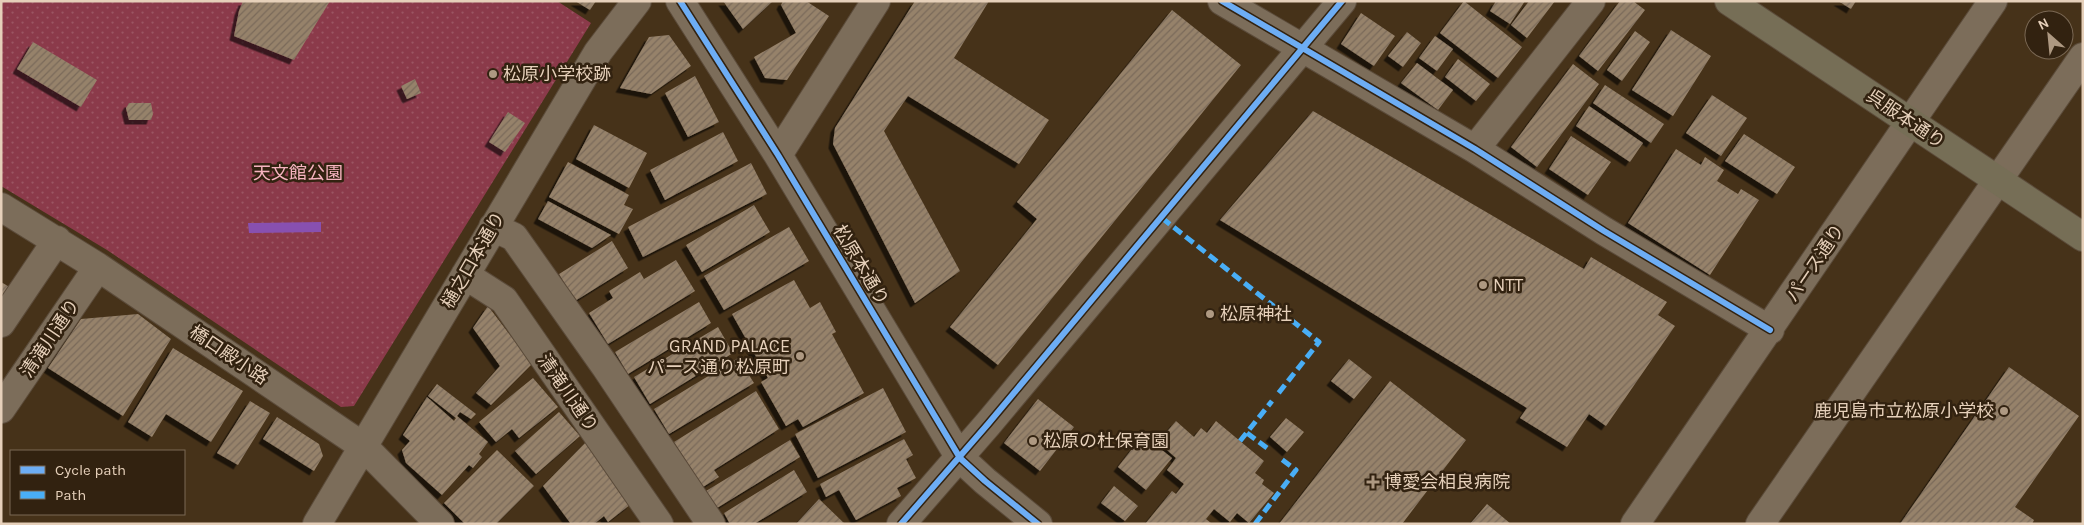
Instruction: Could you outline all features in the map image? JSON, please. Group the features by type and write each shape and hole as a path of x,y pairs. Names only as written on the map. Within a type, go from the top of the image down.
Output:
{"highway":[{"name":"呉服本通り","path":"1729,1 2083,237"}],"street":[{"name":"樋之口本通り","path":"317,524 598,52 637,1"},
{"name":"松原本通り","path":"680,1 778,155 960,458 985,482 1038,524"},
{"path":"778,155 876,1"},
{"path":"1222,1 1475,149 1604,231 1770,330"},
{"path":"901,524 960,458 1304,49 1342,1"},
{"path":"1475,149 1590,1"},
{"name":"パース通り","path":"1635,524 1770,330 1994,1"},
{"path":"1760,524 1950,252 2083,57"},
{"name":"橋口殿小路","path":"1,207 98,266 364,447 440,524"},
{"path":"493,227 514,237 606,366 711,524"},
{"path":"1,323 57,240"},
{"name":"清滝川通り","path":"1,409 98,266"},
{"name":"清滝川通り","path":"464,275 504,300 659,524"}],"green space":[{"name":"天文館公園","path":"1,1 557,1 591,23 354,406 341,407 107,250 1,186"}],"shaded area":[{"path":"321,222 321,232 249,233 248,223"}],"building":[{"path":"243,1 330,1 294,60 234,36"},
{"path":"575,1 596,1 590,10"},
{"path":"723,1 773,1 743,29"},
{"path":"783,1 806,1 829,16 787,80 765,78 754,57 796,33 781,5"},
{"path":"915,1 989,1 954,58 1049,120 1019,164 908,96 884,131 960,271 915,303 833,144 835,128"},
{"path":"1464,1 1522,47 1498,78 1440,33"},
{"path":"1496,1 1525,1 1510,24 1490,11"},
{"path":"1529,1 1555,1 1527,38 1511,25"},
{"path":"1620,1 1633,1 1645,10 1598,71 1579,56"},
{"path":"1838,1 1856,1 1851,9"},
{"path":"1172,10 1241,65 998,365 950,327 1037,219 1017,202"},
{"path":"1361,13 1395,36 1374,66 1341,44"},
{"path":"1671,30 1711,56 1673,116 1632,90"},
{"path":"1635,31 1650,42 1622,81 1607,70"},
{"path":"1407,32 1421,43 1403,67 1388,56"},
{"path":"669,35 691,66 651,94 620,88 649,37"},
{"path":"1435,36 1453,49 1437,71 1419,58"},
{"path":"33,42 97,80 81,107 17,69"},
{"path":"1458,59 1490,84 1476,101 1445,77"},
{"path":"1417,63 1453,90 1438,110 1401,83"},
{"path":"1573,64 1599,84 1537,167 1511,147"},
{"path":"695,76 719,122 688,137 665,93"},
{"path":"415,79 421,93 407,99 401,86"},
{"path":"1605,85 1664,124 1651,143 1593,103"},
{"path":"1712,95 1747,118 1721,156 1686,133"},
{"path":"129,103 151,103 153,114 151,120 129,120 126,108"},
{"path":"1589,106 1643,143 1630,162 1576,126"},
{"name":"NTT","path":"1313,111 1584,269 1591,257 1667,302 1658,315 1675,326 1606,426 1589,414 1567,447 1520,418 1527,408 1220,220"},
{"path":"508,112 525,123 505,152 489,142"},
{"path":"594,125 647,153 629,188 576,159"},
{"path":"723,132 738,161 665,200 650,170"},
{"path":"1744,134 1795,167 1777,194 1725,161"},
{"path":"1571,136 1611,162 1588,195 1549,169"},
{"path":"1676,149 1701,165 1705,157 1724,170 1717,181 1738,194 1741,189 1759,200 1710,275 1628,223"},
{"path":"568,162 629,195 624,205 633,209 619,234 549,197"},
{"path":"751,163 767,194 643,257 628,227"},
{"path":"548,201 611,235 592,248 538,219"},
{"path":"754,205 770,232 702,272 686,245"},
{"path":"789,227 809,261 724,310 704,276"},
{"path":"612,241 628,268 575,301 559,274"},
{"path":"676,260 695,291 608,344 589,313 613,298 609,291 640,272 644,279"},
{"name":"GRAND PALACE パース通り松原町","path":"794,280 810,308 820,302 836,332 832,334 864,393 803,427 798,419 786,426 761,382 768,378 732,314"},
{"path":"1,282 13,289 1,309"},
{"path":"699,302 711,323 628,374 615,352"},
{"path":"488,306 532,364 491,405 476,393 500,366 473,328"},
{"path":"138,314 171,339 123,416 48,368 81,319"},
{"path":"718,327 733,353 650,404 634,377"},
{"path":"173,348 243,391 211,442 166,414 152,437 128,422"},
{"path":"738,358 754,383 669,434 654,409"},
{"path":"1349,359 1372,377 1354,399 1331,381"},
{"path":"2009,367 2079,416 2015,507 2034,520 2032,524 1900,524"},
{"path":"533,378 558,407 519,438 512,429 496,442 479,422"},
{"name":"博愛会相良病院","path":"1390,381 1466,440 1402,524 1279,524"},
{"path":"437,384 476,414 471,419 460,412 457,416 488,442 479,454 482,457 473,468 469,465 442,495 406,463 402,450 410,441 403,435 427,397 454,421 456,418 428,396"},
{"path":"883,388 906,432 818,478 795,434"},
{"path":"756,391 779,429 714,470 719,477 703,487 674,442"},
{"path":"1038,399 1074,427 1040,471 1004,443"},
{"path":"250,401 270,413 238,465 217,453"},
{"path":"559,412 580,436 536,474 515,451"},
{"path":"277,417 319,444 323,456 314,471 263,439"},
{"path":"1286,418 1304,432 1287,452 1270,437"},
{"path":"1176,421 1194,437 1201,428 1207,433 1216,421 1264,461 1255,473 1264,480 1262,484 1274,493 1249,523 1237,513 1230,522 1214,509 1206,519 1210,524 1146,523 1172,491 1176,494 1184,484 1167,470 1176,458 1158,442"},
{"path":"1143,435 1172,458 1146,490 1118,467"},
{"path":"904,439 913,455 906,459 916,478 897,488 901,496 856,520 839,490 826,497 820,484"},
{"path":"790,440 800,457 717,508 706,491"},
{"path":"586,442 631,504 608,522 604,516 594,524 571,524 543,486"},
{"path":"497,450 534,486 496,524 465,524 444,503"},
{"path":"794,470 807,492 754,524 730,524 724,513"},
{"path":"1114,486 1138,506 1125,521 1101,503"},
{"path":"819,499 845,524 796,524"},
{"path":"1487,504 1511,524 1470,524"}],"marked path":[{"path":"1162,218 1319,342 1277,395"},
{"path":"1240,441 1272,401"},
{"path":"1247,433 1271,451"},
{"path":"1255,524 1296,470 1280,458"}],"cycle path":[{"path":"680,1 778,155 960,458 1038,524"},
{"path":"1222,1 1475,149 1604,231 1770,330"},
{"path":"901,524 988,424 1342,1"}],"place":[{"name":"松原小学校跡","path":"493,74"},
{"name":"NTT","path":"1483,285"},
{"name":"松原神社","path":"1210,314"},
{"name":"GRAND PALACE パース通り松原町","path":"800,356"},
{"name":"鹿児島市立松原小学校","path":"2004,411"},
{"name":"松原の杜保育園","path":"1033,441"},
{"name":"博愛会相良病院","path":"1373,482"}]}
